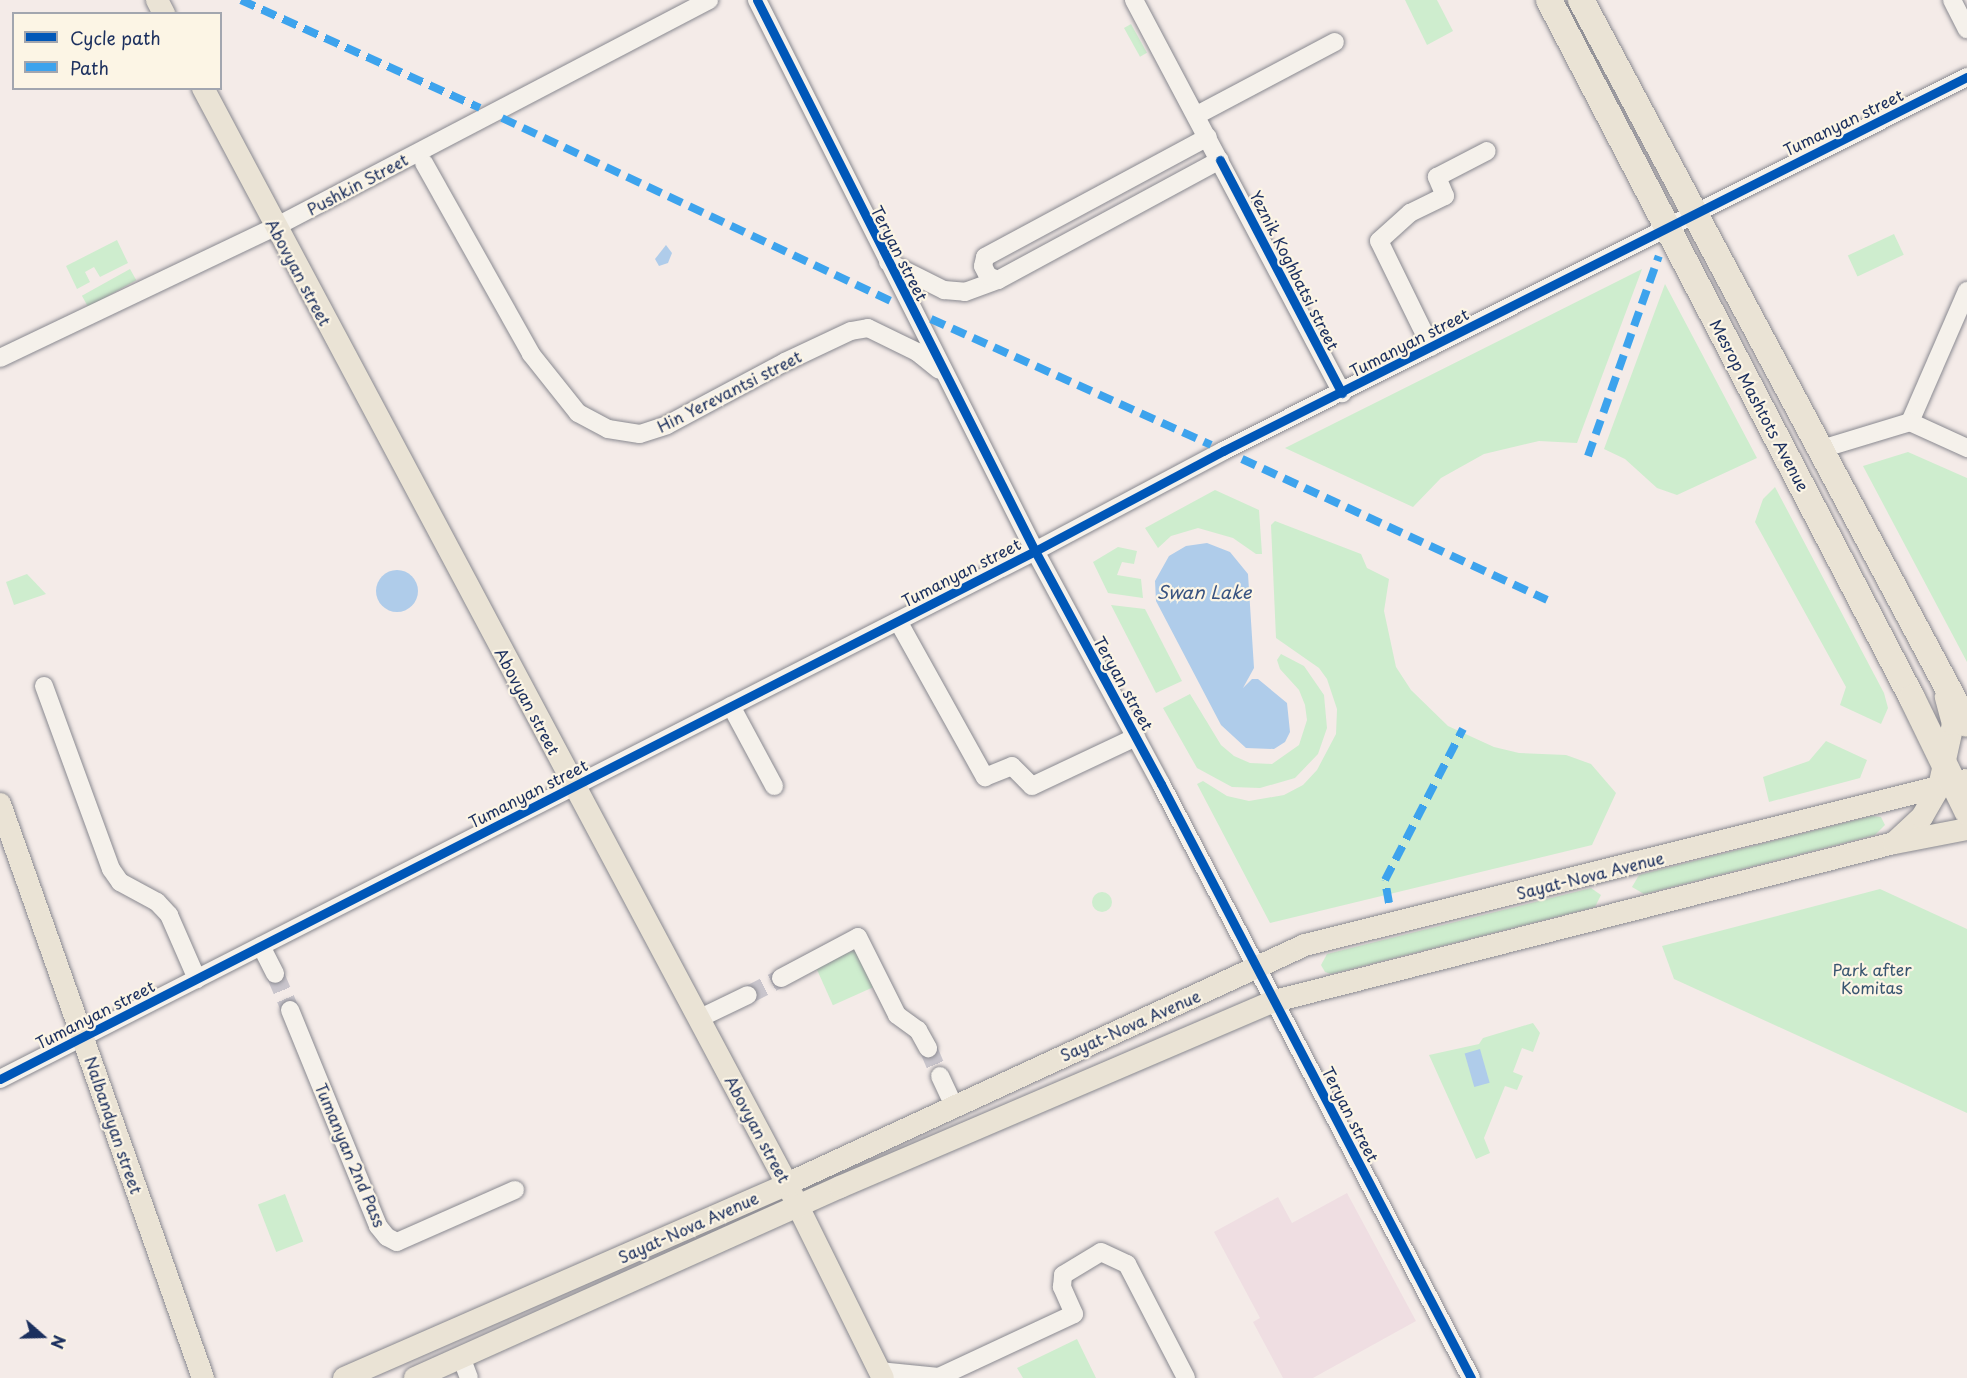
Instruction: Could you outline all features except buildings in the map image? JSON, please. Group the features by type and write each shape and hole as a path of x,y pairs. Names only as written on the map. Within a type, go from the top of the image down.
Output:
{"highway":[{"name":"Mesrop Mashtots Avenue","path":"1549,0 1912,698 1956,761"},
{"name":"Mesrop Mashtots Avenue","path":"1581,0 1692,214 1936,671 1967,811"}],"main road":[{"name":"Abovyan street","path":"204,90 573,787 799,1206 881,1374"},
{"path":"1894,843 1922,817 1956,761"},
{"name":"Sayat-Nova Avenue","path":"344,1378 787,1184 1305,945 1956,761"},
{"name":"Nalbandyan street","path":"0,804 194,1378"},
{"name":"Sayat-Nova Avenue","path":"415,1378 465,1368 799,1206 1275,1001 1894,843 1967,829"},
{"name":"Nalbandyan street","path":"0,843 78,1039 203,1378"}],"street":[{"name":"Pushkin Street","path":"0,358 275,227 710,0"},
{"name":"Teryan street","path":"757,0 1035,551 1258,967 1471,1378"},
{"name":"Yeznik Koghbatsi street","path":"1134,0 1197,115 1342,393"},
{"path":"1952,0 1967,29"},
{"path":"1197,115 1335,42"},
{"name":"Tumanyan street","path":"0,1079 1035,551 1213,456 1967,76"},
{"path":"998,280 988,276 983,266 985,256 1208,137"},
{"path":"401,160 424,163 437,142"},
{"path":"1431,347 1379,241 1410,213 1445,196 1437,177 1487,151"},
{"path":"888,262 953,292 998,280 1220,160"},
{"name":"Hin Yerevantsi street","path":"424,163 531,354 578,413 608,429 640,434 667,425 785,363 851,331 868,327 917,352 945,375"},
{"path":"1910,422 1967,291"},
{"path":"1818,450 1910,422 1967,448"},
{"path":"898,621 984,777 1012,766 1032,786 1136,737"},
{"path":"44,686 111,869 120,882 157,902 169,915 197,979"},
{"path":"731,706 774,786"},
{"path":"781,978 858,937 897,1015 918,1030 928,1048"},
{"path":"261,946 274,974"},
{"path":"698,1019 748,995"},
{"name":"Tumanyan 2nd Pass","path":"290,1010 378,1226 387,1237 397,1242 515,1190"},
{"path":"940,1076 954,1106"},
{"path":"881,1374 939,1377 1074,1314 1062,1287 1063,1275 1101,1252 1127,1264 1186,1378"}],"shaded area":[{"path":"1347,1193 1416,1321 1313,1378 1283,1378 1253,1322 1260,1318 1214,1232 1278,1197 1292,1223"}],"green space":[{"path":"1405,0 1437,0 1453,31 1427,45"},
{"path":"1131,24 1147,53 1140,57 1124,28"},
{"path":"1894,234 1904,255 1857,276 1848,256"},
{"path":"117,240 128,263 100,277 94,267 85,272 90,282 77,289 66,266"},
{"path":"130,269 136,280 88,307 82,296"},
{"path":"1642,269 1577,443 1539,441 1484,454 1441,478 1413,507 1285,448"},
{"path":"1665,284 1757,458 1677,495 1657,488 1625,459 1604,449"},
{"path":"1908,452 1967,478 1967,662 1863,466"},
{"path":"1775,487 1884,693 1888,708 1881,724 1840,705 1846,687 1755,522 1763,499"},
{"path":"1215,490 1259,510 1262,554 1256,554 1233,538 1198,528 1171,536 1158,548 1145,528"},
{"path":"1275,521 1361,554 1367,568 1389,579 1384,611 1396,667 1411,690 1448,726 1494,747 1519,753 1566,755 1591,764 1616,793 1592,845 1270,923 1197,784 1203,781 1227,796 1249,801 1284,795 1303,785 1317,770 1336,734 1337,709 1327,679 1319,668 1276,638 1271,525"},
{"path":"1118,547 1137,551 1134,564 1122,562 1117,575 1141,579 1143,598 1108,593 1093,562"},
{"path":"27,574 46,594 14,605 6,582"},
{"path":"1111,605 1145,609 1182,681 1156,693"},
{"path":"1281,654 1304,666 1324,695 1327,728 1318,754 1295,778 1260,788 1232,787 1197,768 1163,708 1190,694 1221,745 1234,756 1250,763 1272,764 1299,745 1307,720 1305,705 1299,690 1280,669 1277,660"},
{"path":"1826,741 1867,760 1860,778 1769,802 1763,777 1809,761"},
{"path":"1872,816 1881,817 1885,825 1875,835 1644,894 1632,887 1639,875"},
{"path":"1591,888 1601,895 1595,907 1331,974 1325,972 1321,965 1327,954"},
{"name":"Park after Komitas","path":"1880,889 1967,929 1967,1113 1674,979 1662,946"},
{"path":"1098,892 1106,892 1112,898 1112,906 1106,912 1098,912 1092,906 1092,898"},
{"path":"856,949 873,987 833,1005 816,967"},
{"path":"1533,1023 1540,1033 1533,1052 1522,1048 1513,1072 1523,1076 1517,1090 1505,1086 1484,1138 1490,1153 1476,1159 1429,1055 1479,1044 1483,1038"},
{"path":"285,1194 303,1242 276,1252 258,1204"},
{"path":"1077,1339 1096,1378 1023,1378 1017,1368"}],"water":[{"path":"666,245 672,253 668,263 659,266 655,259"},
{"name":"Swan Lake","path":"1207,543 1230,552 1248,574 1254,668 1243,688 1252,679 1258,679 1287,703 1290,732 1285,742 1274,749 1246,748 1221,725 1156,601 1155,581 1169,556 1186,546"},
{"path":"397,570 412,576 418,591 412,606 397,612 382,606 376,591 382,576"},
{"path":"1480,1049 1490,1083 1474,1087 1465,1053"}],"tunnel":[{"path":"275,974 290,1010"},
{"path":"748,995 781,978"},
{"path":"928,1048 940,1076"}],"marked path":[{"path":"241,0 480,108"},
{"path":"502,118 897,304"},
{"path":"1588,456 1659,256"},
{"path":"931,319 1211,445"},
{"path":"1242,459 1547,600"},
{"path":"1389,903 1385,880 1463,729"}],"cycle path":[{"path":"757,0 1035,551 1161,784 1471,1378"},
{"path":"0,1079 1035,551 1223,451 1967,77"},
{"path":"1220,160 1342,393"}]}
